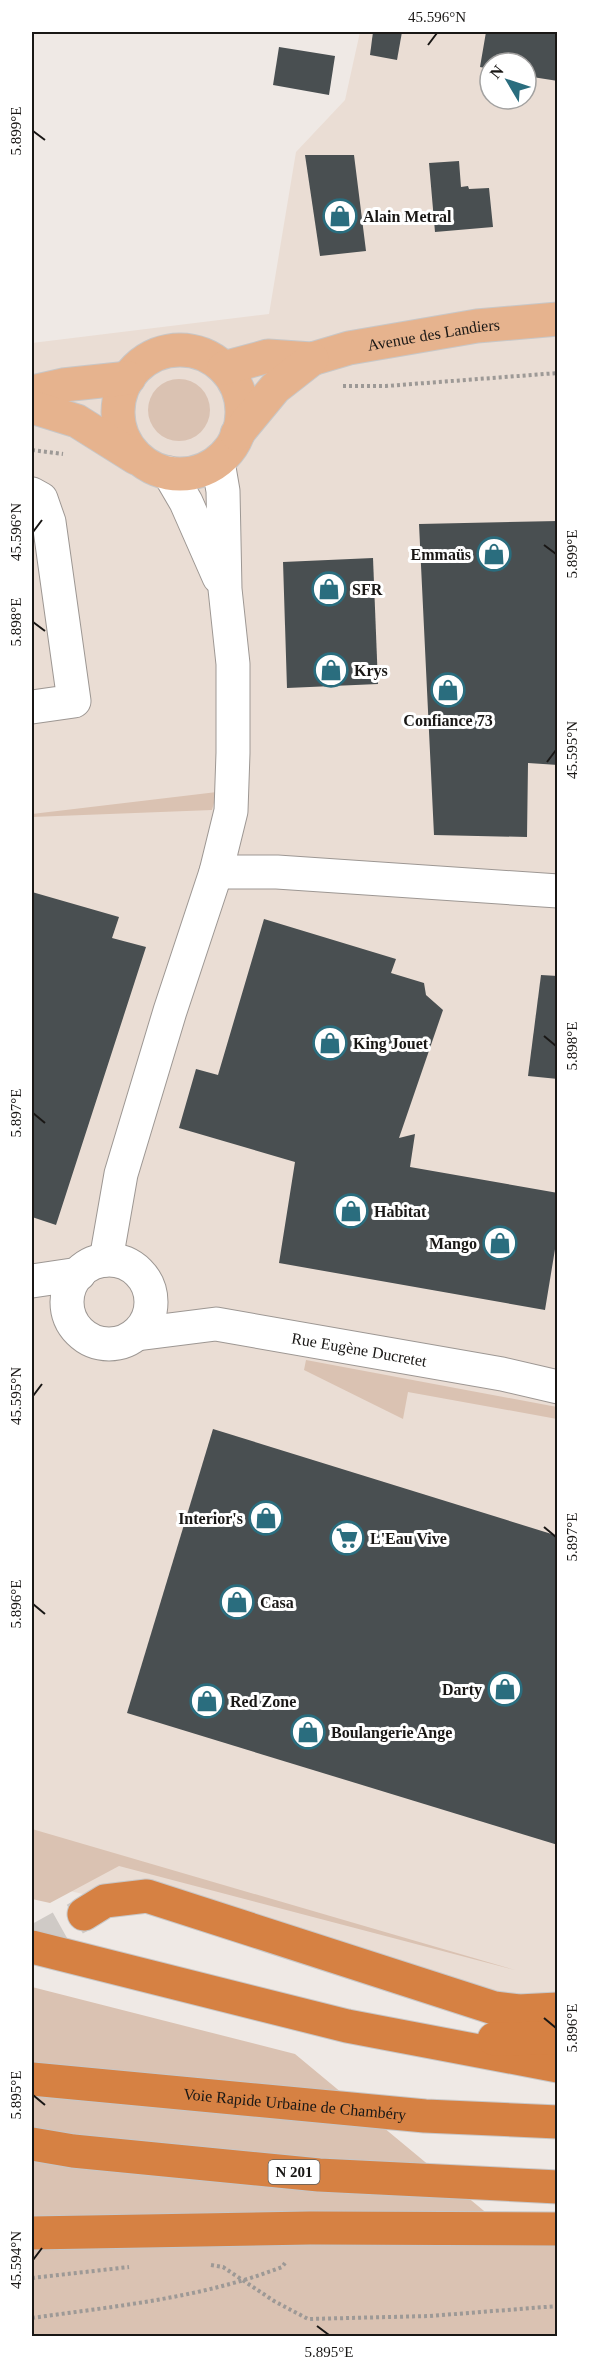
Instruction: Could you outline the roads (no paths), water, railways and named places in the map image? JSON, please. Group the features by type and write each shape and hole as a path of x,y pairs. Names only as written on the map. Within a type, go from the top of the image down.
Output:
{"highway":[{"path":"84,1914 105,1901 147,1896 494,2008 519,2011 558,2009"},
{"path":"32,1947 347,2026 558,2066"},
{"path":"420,2040 558,2038"},
{"name":"Voie Rapide Urbaine de Chambéry","path":"32,2079 425,2116 558,2122"},
{"name":"N 201","path":"32,2144 73,2151 319,2175 558,2187"},
{"path":"32,2233 310,2228 558,2229"}],"main road":[{"name":"Avenue des Landiers","path":"224,368 268,356 312,359 349,348 477,326 558,319"},
{"path":"32,407 77,421 158,469 180,475 201,470 218,462 237,434 242,415 241,396 234,380 211,357 194,352 176,351 159,354 142,364 129,378 121,392 119,424 124,440 158,469"},
{"name":"Avenue des Landiers","path":"237,434 275,388 312,359"},
{"path":"32,392 63,385 129,378"}],"street":[{"path":"32,1281 92,1267 121,1262 134,1268 148,1287 152,1299 150,1312 146,1324 126,1341 112,1344 100,1343 88,1339 72,1322 68,1310 68,1297 71,1285 92,1267 170,1011 216,872 231,812 233,664 225,589 223,491 218,462"},
{"path":"158,469 186,502 225,589"},
{"path":"32,494 41,499 50,522 74,701 32,708"},
{"path":"216,872 277,872 558,891"},
{"name":"Rue Eugène Ducretet","path":"148,1287 216,1324"},
{"path":"32,1291 68,1310"},
{"name":"Rue Eugène Ducretet","path":"137,1334 216,1324 502,1374 558,1387"},
{"name":"Rue Eugène Ducretet","path":"502,1374 558,1364"},
{"name":"Rue Eugène Ducretet","path":"502,1374 558,1379"}],"tunnel":[{"path":"32,1943 84,1914"}],"place":[{"name":"Alain Metral","path":"340,216"},
{"name":"Emmaüs","path":"494,554"},
{"name":"SFR","path":"329,589"},
{"name":"Krys","path":"331,670"},
{"name":"Confiance 73","path":"448,690"},
{"name":"King Jouet","path":"330,1043"},
{"name":"Habitat","path":"351,1211"},
{"name":"Mango","path":"500,1243"},
{"name":"Interior's","path":"266,1518"},
{"name":"L'Eau Vive","path":"347,1538"},
{"name":"Casa","path":"237,1602"},
{"name":"Darty","path":"505,1689"},
{"name":"Red Zone","path":"207,1701"},
{"name":"Boulangerie Ange","path":"308,1732"}]}
